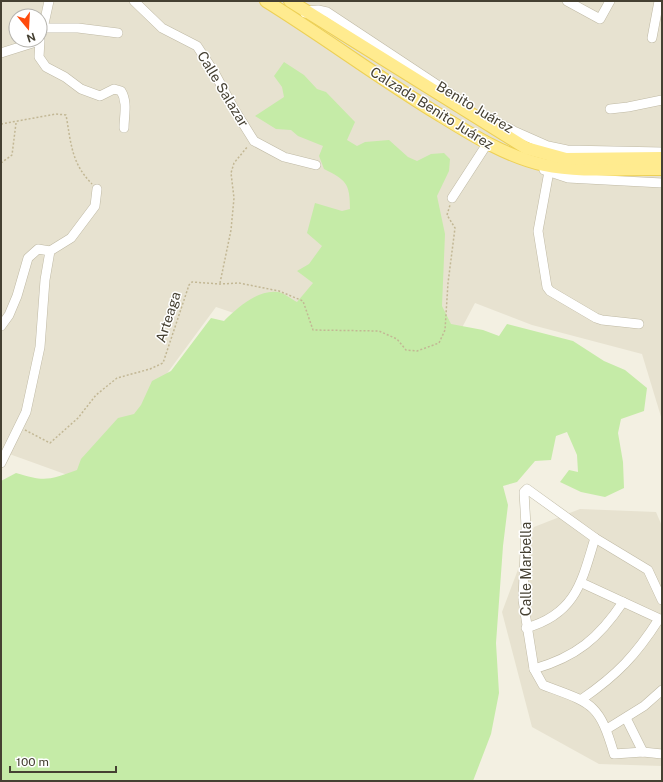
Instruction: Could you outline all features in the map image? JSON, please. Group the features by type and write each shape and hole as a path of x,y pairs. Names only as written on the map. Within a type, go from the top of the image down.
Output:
{"main road":[{"name":"Calzada Benito Juárez","path":"266,1 300,22 396,88 487,144 550,169 662,168"},
{"name":"Calzada Benito Juárez","path":"290,1 526,148 566,159 662,158"}],"street":[{"name":"Calle Salazar","path":"134,1 162,28 197,46 214,72 234,109 254,141 284,157 316,165"},
{"path":"568,1 600,19 610,1"},
{"path":"652,38 659,1"},
{"name":"Benito Juárez","path":"306,11 318,10 327,12 481,114 548,146 567,150 662,152"},
{"path":"300,22 306,11"},
{"path":"48,28 78,28 118,33"},
{"path":"1,53 16,48"},
{"path":"40,48 39,57 46,67 65,77 81,89 100,96 114,89 121,91 124,96 125,105 124,128"},
{"path":"610,108 628,107 662,100"},
{"path":"452,198 487,144"},
{"path":"639,324 596,318 550,291 547,287 538,231 550,169 568,178 662,183"},
{"path":"1,326 9,315 17,296 28,258 38,250 50,251 71,238 95,206 97,189"},
{"path":"1,463 20,428 26,412 40,347 45,280 50,251"},
{"name":"Calle Marbella","path":"595,538 527,489 524,492 526,526 523,600 526,628 534,669 543,685 582,700 593,707 607,729 614,754 643,752"},
{"path":"526,628 549,619 560,611 575,595 582,583 595,538 648,570 662,600"},
{"path":"582,583 660,620 626,664 605,684 582,700"},
{"path":"534,669 558,661 586,645 600,632 623,602"},
{"path":"607,729 626,718 661,693"},
{"path":"626,718 643,752 662,754"}],"path":[{"path":"1,124 56,114 66,115 75,161 83,175 97,189"},
{"path":"1,163 12,155 16,122"},
{"path":"254,141 234,163 231,173 234,198 231,230 220,284 239,283 273,290 303,301 313,330 379,331 397,339 406,350 417,351 439,343 445,330 448,283 454,245 455,228 447,216 452,198"},
{"name":"Arteaga","path":"20,428 50,444 78,418 96,395 117,378 150,369 163,363 189,285 192,282 220,284"}],"shaded area":[{"path":"1,1 662,1 662,420 642,354 532,325 475,303 434,381 216,307 87,482 1,451"},
{"path":"580,509 656,512 662,526 662,766 599,764 532,727 502,612 534,527"}],"green space":[{"path":"284,62 304,75 317,89 326,92 355,122 347,140 357,146 365,142 389,140 408,157 417,161 431,154 444,153 450,159 449,171 437,196 445,234 442,306 451,324 483,330 499,336 507,324 573,341 604,361 625,370 647,388 644,411 621,419 618,433 623,462 624,488 605,497 581,492 560,482 569,470 578,472 577,455 567,432 556,436 551,460 535,461 517,482 503,486 508,505 503,546 496,643 499,693 491,734 473,781 1,781 1,481 16,473 34,478 47,479 77,470 81,459 118,418 134,414 141,405 152,381 171,371 211,318 224,321 248,300 263,293 278,292 297,302 313,283 297,271 309,264 322,246 307,233 315,203 342,211 350,209 349,193 345,183 337,176 324,169 319,156 323,146 298,136 291,130 276,129 255,116 284,97 282,87 274,76"}]}
